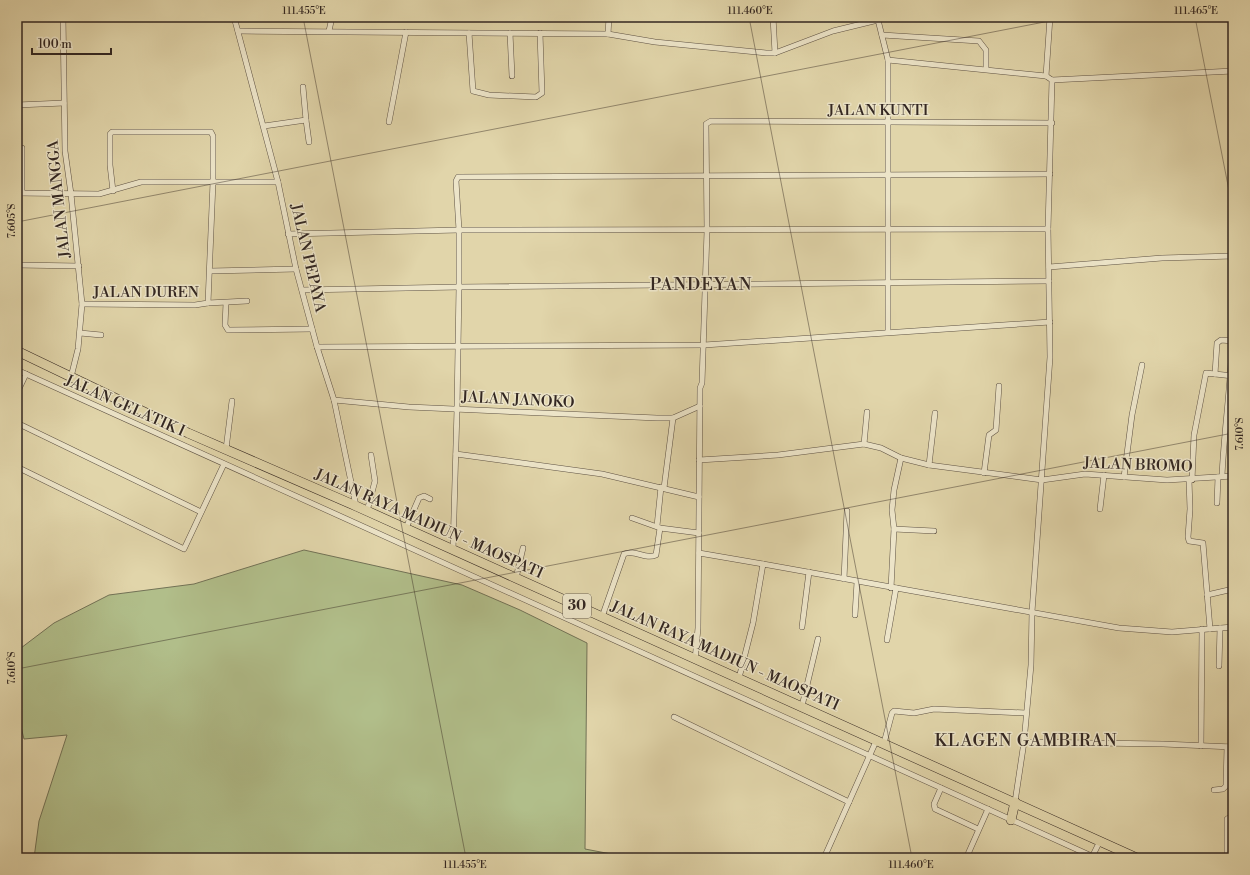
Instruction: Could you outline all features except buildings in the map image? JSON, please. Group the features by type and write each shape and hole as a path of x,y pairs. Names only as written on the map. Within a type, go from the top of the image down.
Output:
{"highway":[{"name":"JALAN RAYA MADIUN - MAOSPATI","path":"17,350 71,377 226,449 367,510 1137,858"},
{"path":"1011,820 1015,802"}],"street":[{"name":"JALAN MANGGA","path":"63,17 64,151 71,194 82,304 80,333 71,377"},
{"path":"142,17 235,18"},
{"path":"329,31 332,17"},
{"path":"608,34 609,17"},
{"path":"773,17 775,53"},
{"path":"1046,76 1050,17"},
{"name":"JALAN PEPAYA","path":"235,18 278,182 296,269 317,347 334,400 356,506"},
{"path":"238,31 469,33 540,32 608,34 655,42 732,51 775,53 833,31 879,19 888,60 888,332"},
{"path":"389,122 406,32"},
{"path":"469,33 473,91 489,95 536,98 542,93 540,32"},
{"path":"510,33 512,76"},
{"path":"882,35 979,41 986,50 986,69"},
{"path":"888,60 1046,76 1052,80 1233,71"},
{"path":"1015,802 1024,742 1031,665 1032,612 1050,356 1048,229 1052,80"},
{"path":"303,87 309,142"},
{"path":"17,105 64,103"},
{"path":"264,126 306,120"},
{"name":"JALAN KUNTI","path":"708,176 706,124 711,121 1052,123"},
{"name":"JALAN DUREN","path":"82,304 195,305 208,303 213,182 213,136 211,132 115,130 110,134 110,165 113,191"},
{"path":"22,148 19,193 99,194 113,191 136,182 278,182"},
{"path":"453,550 459,287 459,230 456,180 458,177 1050,174"},
{"path":"696,660 698,628 700,406 704,345 708,176"},
{"path":"288,234 459,230 707,231 1048,229"},
{"path":"1049,267 1162,258 1233,256"},
{"path":"17,265 79,266"},
{"path":"210,270 296,269"},
{"path":"302,290 1049,281"},
{"path":"208,303 247,301"},
{"path":"226,303 225,325 228,330 312,329"},
{"path":"317,347 704,345 1050,322"},
{"path":"80,333 101,335"},
{"path":"1215,374 1217,343 1221,340 1232,341 1232,376 1223,440 1217,503"},
{"path":"1124,477 1132,415 1142,365"},
{"name":"JALAN GELATIK I","path":"17,370 869,757 1094,857"},
{"path":"1210,629 1203,544 1189,541 1188,537 1190,480 1194,435 1206,373 1232,376"},
{"path":"17,393 26,374"},
{"path":"984,472 989,435 996,431 999,386"},
{"name":"JALAN JANOKO","path":"334,400 457,409 660,418 673,418 700,406"},
{"path":"226,449 232,401"},
{"path":"699,460 778,455 864,444 867,412"},
{"path":"929,465 935,413"},
{"path":"602,617 624,554 629,552 650,557 656,555 658,527 673,418"},
{"path":"17,423 201,512"},
{"name":"JALAN BROMO","path":"864,444 881,448 901,458 929,465 1042,480 1070,475 1104,475 1190,480 1220,476 1233,476"},
{"path":"456,454 602,474 663,487 699,497"},
{"path":"367,510 375,481 371,455"},
{"path":"887,640 893,588 894,490 901,458"},
{"path":"17,467 184,549 224,464"},
{"path":"1100,509 1104,475"},
{"path":"406,528 418,500 421,497 430,499"},
{"path":"844,579 847,511"},
{"path":"632,518 658,527 698,533"},
{"path":"894,529 934,531"},
{"path":"516,578 523,548"},
{"path":"698,553 1119,628 1172,632 1233,627"},
{"path":"739,678 754,623 763,564"},
{"path":"802,627 809,572"},
{"path":"855,615 857,582"},
{"path":"1207,595 1233,589"},
{"path":"1219,666 1220,628"},
{"path":"1201,746 1202,629"},
{"path":"802,706 818,639"},
{"path":"824,858 869,757 881,742 894,711 914,713 934,709 1026,713"},
{"path":"674,717 849,802"},
{"path":"1024,742 1230,747 1226,786 1224,789 1214,790"},
{"path":"941,788 934,804 935,809 978,829"},
{"path":"968,854 988,809"},
{"path":"1227,858 1227,819 1232,816 1233,812"},
{"path":"1094,857 1100,841"}],"green space":[{"path":"304,550 462,585 520,610 587,643 585,849 632,858 34,858 39,821 67,735 24,739 17,711 17,651 54,623 109,595 194,584"}],"district":[{"name":"PANDEYAN","path":"701,285"},
{"name":"KLAGEN GAMBIRAN","path":"1026,741"}]}
